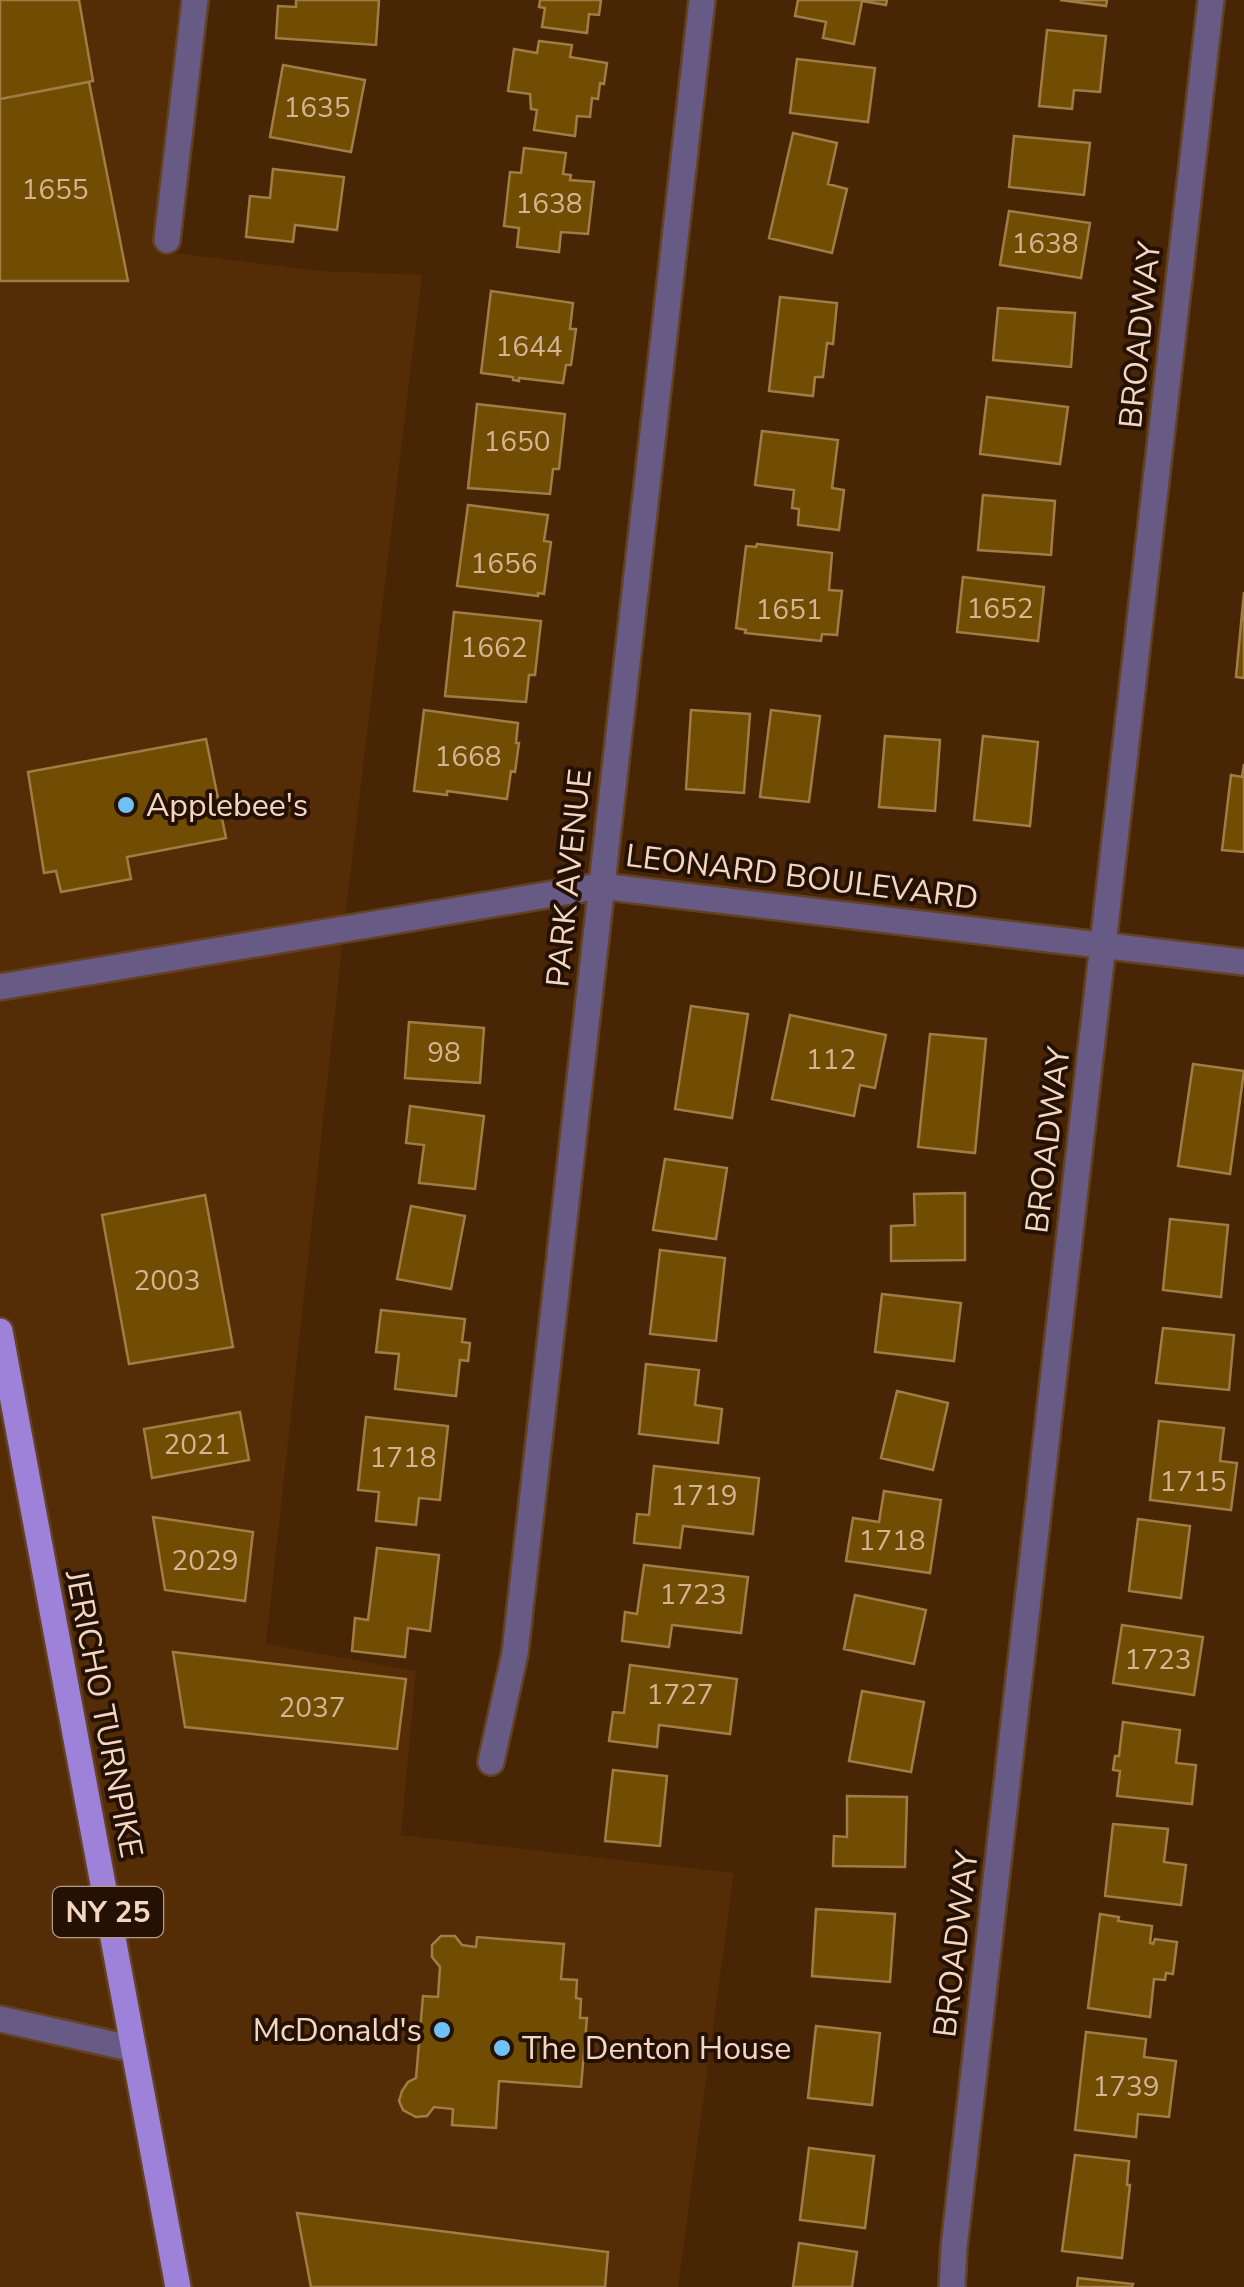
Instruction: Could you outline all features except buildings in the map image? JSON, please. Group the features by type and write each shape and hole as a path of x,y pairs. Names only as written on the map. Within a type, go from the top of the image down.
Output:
{"main road":[{"name":"JERICHO TURNPIKE","path":"0,1331 178,2287"}],"street":[{"path":"167,240 195,0"},
{"name":"PARK AVENUE","path":"491,1762 515,1653 702,0"},
{"name":"BROADWAY","path":"952,2287 1210,0"},
{"name":"LEONARD BOULEVARD","path":"0,987 600,886 1244,962"},
{"path":"0,2019 134,2049"}],"shaded area":[{"path":"0,0 184,0 160,251 321,271 422,275 348,893 266,1644 416,1671 401,1835 734,1873 678,2287 0,2287"}],"place":[{"name":"Applebee's","path":"126,805"},
{"name":"McDonald's","path":"442,2030"},
{"name":"The Denton House","path":"502,2048"}]}
